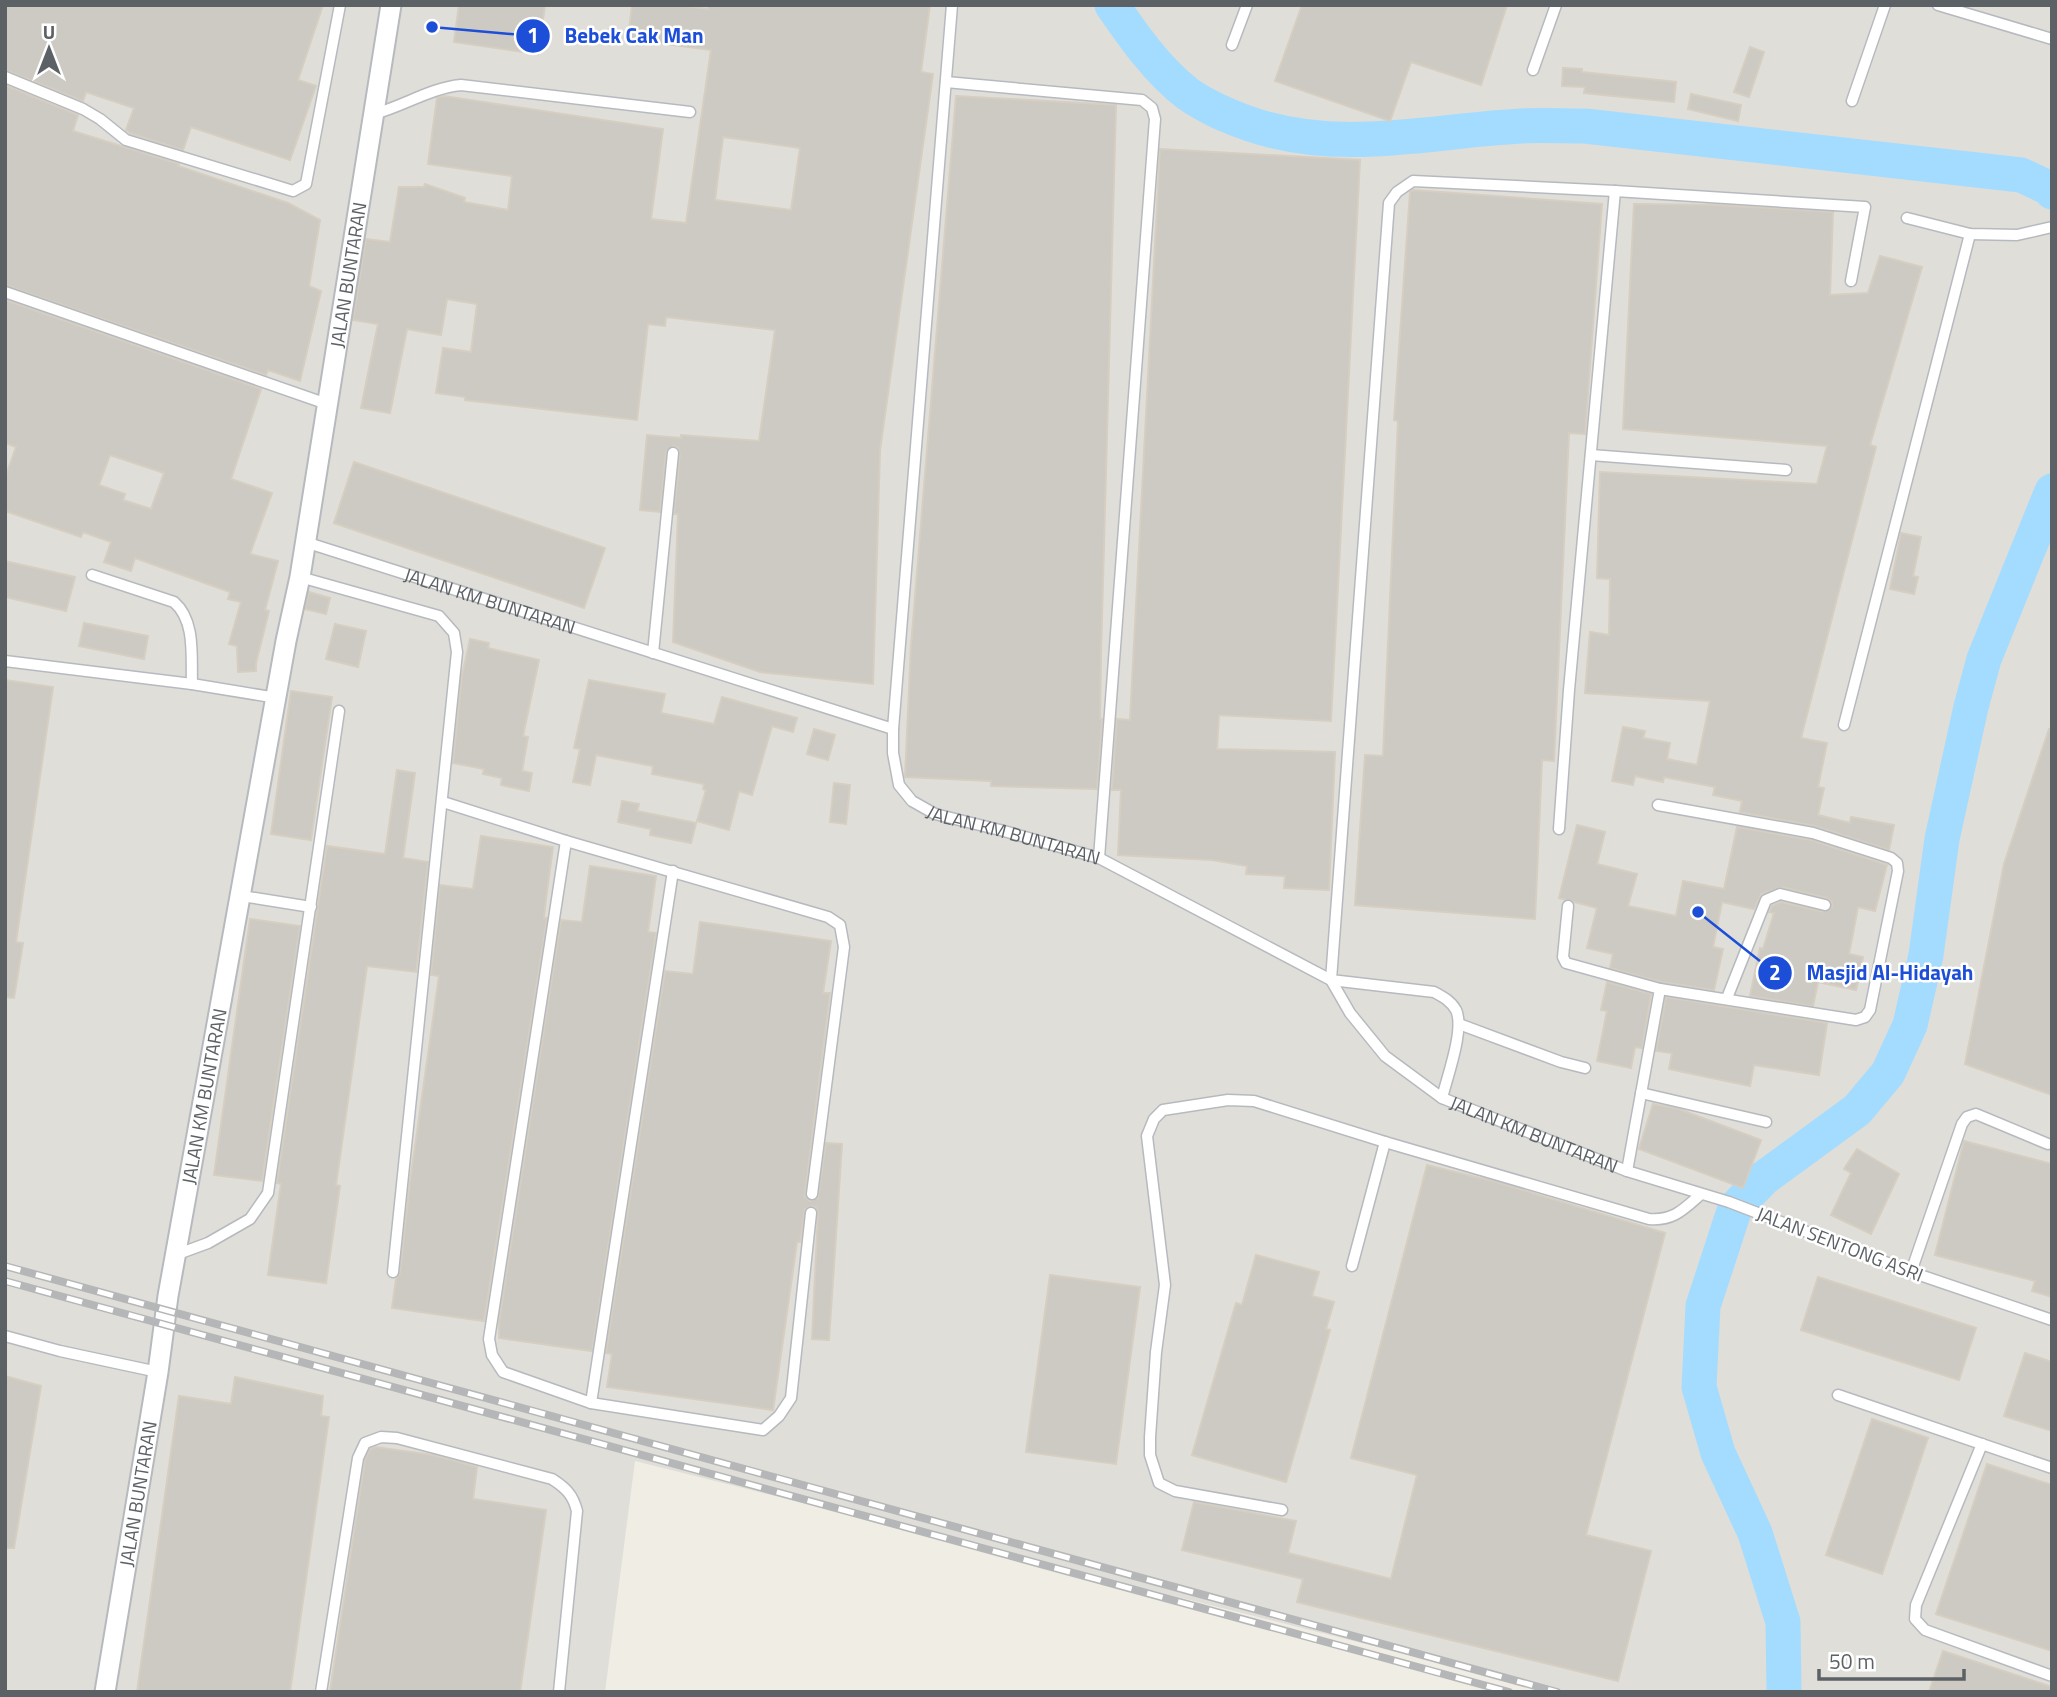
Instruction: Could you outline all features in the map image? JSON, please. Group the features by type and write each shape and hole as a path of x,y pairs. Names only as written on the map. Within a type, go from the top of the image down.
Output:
{"street":[{"name":"JALAN BUNTARAN","path":"305,542 391,5"},
{"name":"JALAN KM BUNTARAN","path":"168,1296 178,1254 305,542"},
{"name":"JALAN BUNTARAN","path":"105,1692 168,1296"}],"lane":[{"path":"5,77 83,109 126,140 293,191 306,184 340,5"},
{"path":"893,729 952,5"},
{"path":"1232,45 1247,5"},
{"path":"1533,70 1556,5"},
{"path":"1852,101 1885,5"},
{"path":"1938,5 2052,39"},
{"path":"946,82 1142,100 1152,108 1155,119 1099,858"},
{"path":"374,114 419,99 432,91 461,85 690,112"},
{"path":"1331,980 1389,203 1396,192 1413,181 1866,207 1851,281"},
{"path":"1559,829 1569,690 1615,191"},
{"path":"1906,218 1970,234 2017,235 2052,227"},
{"path":"1844,724 1970,234"},
{"path":"5,292 327,404"},
{"path":"653,653 673,453"},
{"path":"1591,454 1786,470"},
{"name":"JALAN KM BUNTARAN","path":"305,542 893,729 893,753 899,785 912,801 935,814 1099,858 1331,980 1434,992 1455,1007 1460,1024 1442,1098"},
{"path":"92,575 174,602 182,609 188,623 192,684"},
{"path":"300,577 439,616 454,633 457,652 393,1272"},
{"path":"5,661 192,684 277,698"},
{"path":"178,1254 208,1243 250,1219 268,1194 339,711"},
{"path":"443,802 566,841 828,917 840,925 844,947 813,1194"},
{"path":"1568,906 1563,957 1566,963 1660,989 1856,1020 1865,1017 1870,1010 1898,871 1897,863 1891,858 1813,833 1658,805"},
{"path":"566,841 489,1339 492,1355 503,1372 591,1403 763,1430 779,1416 791,1398 811,1213"},
{"path":"591,1403 673,871"},
{"path":"1727,998 1766,900 1780,894 1825,905"},
{"path":"242,896 311,907"},
{"name":"JALAN KM BUNTARAN","path":"1331,980 1350,1013 1385,1056 1442,1098 1627,1171"},
{"path":"1627,1171 1660,989"},
{"path":"1460,1024 1561,1062 1585,1068"},
{"path":"1642,1093 1766,1122"},
{"path":"1282,1510 1175,1491 1159,1483 1150,1455 1156,1352 1165,1285 1147,1136 1154,1119 1163,1110 1228,1100 1254,1101 1649,1219 1665,1220 1700,1195"},
{"path":"1911,1272 1962,1124 1967,1117 1976,1114 2048,1144"},
{"path":"1352,1266 1385,1142"},
{"name":"JALAN SENTONG ASRI","path":"1627,1171 1729,1202 1911,1272 2052,1320"},
{"path":"5,1336 158,1372"},
{"path":"1838,1395 2052,1468"},
{"path":"321,1692 358,1458 365,1443 381,1437 397,1438 552,1479 574,1499 577,1511 559,1692"},
{"path":"1982,1444 1916,1605 1915,1619 1926,1630 2052,1676"}],"shaded area":[{"path":"5,5 2052,5 2052,1692 1557,1692 635,1461 605,1692 5,1692"}],"building":[{"path":"5,5 323,5 298,80 316,86 290,160 191,127 183,150 126,130 134,108 86,92 83,101 5,70"},
{"path":"459,5 545,5 538,54 454,42"},
{"path":"632,5 678,5 708,9 708,5 930,5 921,72 933,74 880,450 873,684 760,672 673,642 678,514 674,514 680,453 678,447 673,446 666,452 660,512 640,510 647,435 759,441 775,330 666,317 665,326 648,324 637,420 465,400 465,397 436,393 443,348 471,352 477,304 447,299 441,335 407,329 390,413 361,408 378,324 353,320 366,239 390,242 399,187 424,187 425,184 465,198 464,202 508,210 512,176 428,164 437,98 444,96 663,129 651,219 686,223 711,50 628,39","holes":["723,137 800,148 791,210 715,200"]},
{"path":"1302,5 1507,5 1481,85 1411,62 1390,121 1275,81"},
{"path":"1750,47 1764,52 1749,97 1734,92"},
{"path":"1563,68 1676,82 1674,102 1584,93 1585,87 1562,86"},
{"path":"5,85 78,115 73,131 179,164 178,166 288,203 320,220 309,286 321,291 300,381 268,370 266,375 5,285"},
{"path":"1691,94 1741,105 1738,121 1688,109"},
{"path":"956,96 1116,105 1101,654 1102,719 1097,789 991,786 991,781 905,777 911,646"},
{"path":"1160,149 1360,160 1331,721 1219,715 1217,749 1335,752 1329,890 1284,888 1285,876 1246,874 1247,866 1212,860 1118,855 1121,790 1112,790 1117,719 1130,720"},
{"path":"1413,190 1602,204 1585,434 1569,433 1554,761 1542,760 1535,919 1355,905 1365,755 1383,756 1398,421 1394,420 1410,192"},
{"path":"1634,204 1716,205 1833,212 1830,295 1868,293 1880,256 1922,267 1870,445 1876,447 1801,738 1827,743 1818,787 1824,788 1818,815 1850,823 1851,817 1894,825 1889,850 1815,826 1740,812 1742,801 1713,795 1715,787 1664,777 1663,782 1635,776 1633,785 1612,781 1623,727 1645,731 1643,738 1670,743 1667,759 1697,765 1710,701 1585,693 1590,632 1609,635 1610,579 1597,578 1600,472 1817,484 1827,446 1623,429"},
{"path":"5,300 261,389 231,479 272,493 250,554 278,561 265,610 269,611 256,671 238,672 237,646 229,644 241,602 228,599 230,592 135,558 131,571 104,562 111,542 83,532 81,537 5,511 5,478 16,447 5,443","holes":["110,455 164,473 151,509 123,500 125,494 99,485"]},
{"path":"354,462 605,548 584,608 334,523"},
{"path":"1901,533 1921,537 1913,576 1918,577 1914,594 1890,589"},
{"path":"5,561 75,577 66,611 5,597"},
{"path":"309,592 330,598 326,614 305,609"},
{"path":"84,623 148,636 144,659 79,646"},
{"path":"335,624 366,631 358,667 326,659"},
{"path":"470,639 489,643 488,648 539,660 523,736 528,737 522,771 532,773 529,791 501,785 502,778 483,774 484,769 453,763 462,676"},
{"path":"5,680 53,687 16,942 23,943 14,998 5,997"},
{"path":"589,680 665,694 661,713 714,724 722,697 797,718 793,732 772,726 752,795 739,791 729,830 697,821 706,790 703,789 704,784 652,774 653,766 596,755 590,785 573,782 580,749 574,748"},
{"path":"291,691 332,697 311,840 271,834"},
{"path":"814,729 835,735 828,760 807,754"},
{"path":"2049,729 2052,730 2052,1095 1965,1064 2004,864"},
{"path":"397,770 415,773 403,858 428,862 416,972 367,966 336,1185 340,1186 326,1283 268,1275 281,1184 277,1183 327,846 385,854"},
{"path":"834,783 850,785 846,824 830,822"},
{"path":"622,801 639,804 637,811 696,823 691,843 650,835 651,829 618,822"},
{"path":"1577,825 1605,832 1597,864 1637,874 1628,906 1676,916 1683,881 1724,889 1737,827 1811,840 1887,865 1875,911 1858,907 1849,954 1863,957 1856,990 1818,982 1813,1006 1750,996 1760,948 1763,949 1774,913 1769,912 1772,906 1781,902 1824,912 1832,907 1832,902 1827,898 1782,887 1761,894 1754,909 1722,902 1713,947 1723,949 1714,990 1662,982 1610,968 1613,954 1587,948 1597,908 1559,898"},
{"path":"481,836 553,847 544,918 547,918 484,1321 392,1308 396,1279 400,1273 439,976 431,975 440,885 473,889"},
{"path":"590,866 656,876 648,932 656,933 592,1351 499,1338 499,1323 561,920 582,922"},
{"path":"250,919 300,926 262,1181 214,1175"},
{"path":"700,922 831,941 823,993 830,993 805,1193 805,1197 810,1201 818,1198 826,1143 842,1144 829,1340 812,1339 818,1214 816,1207 811,1206 805,1209 800,1242 797,1242 773,1410 607,1387 612,1354 606,1353 665,971 693,974"},
{"path":"1607,982 1651,994 1642,1048 1635,1047 1631,1068 1597,1061 1607,1011 1601,1010"},
{"path":"1666,997 1827,1023 1819,1075 1754,1065 1750,1086 1669,1069 1672,1053 1656,1051"},
{"path":"1653,1104 1679,1109 1761,1140 1743,1188 1639,1149"},
{"path":"1964,1141 2052,1164 2052,1297 2032,1291 2035,1281 1935,1255"},
{"path":"1857,1149 1899,1174 1871,1234 1831,1215 1851,1173 1844,1169"},
{"path":"1427,1165 1496,1182 1665,1233 1586,1535 1651,1551 1618,1681 1297,1602 1303,1579 1182,1550 1194,1502 1296,1521 1288,1553 1391,1579 1417,1475 1351,1458"},
{"path":"1256,1255 1319,1272 1312,1296 1334,1302 1326,1329 1330,1330 1286,1482 1192,1455 1236,1303 1242,1305"},
{"path":"1050,1275 1140,1287 1116,1464 1026,1452"},
{"path":"1818,1277 1976,1328 1959,1380 1801,1330"},
{"path":"2025,1353 2052,1362 2052,1431 2004,1416"},
{"path":"5,1376 41,1386 14,1548 5,1548"},
{"path":"235,1377 323,1396 321,1416 329,1417 290,1692 137,1692 179,1396 231,1404"},
{"path":"1872,1419 1928,1438 1882,1574 1826,1555"},
{"path":"375,1447 433,1455 477,1467 473,1499 546,1510 520,1692 330,1692 365,1460 370,1449"},
{"path":"1987,1464 2052,1485 2052,1651 1936,1614"},
{"path":"1943,1651 2052,1687 2052,1692 1929,1692"}],"waterway":[{"path":"1112,5 1156,64 1188,94 1234,118 1284,133 1351,140 1521,126 1585,126 2021,175 2052,192"},
{"path":"1784,1692 1783,1622 1755,1533 1718,1453 1699,1387 1703,1306 1735,1208 1764,1178 1857,1110 1888,1073 1910,1025 1926,955 1942,839 1971,707 1984,659 2052,491"}],"railway":[{"path":"5,1266 1557,1692"},
{"path":"5,1281 1509,1692"}],"place":[{"name":"Bebek Cak Man","path":"432,27"},
{"name":"Masjid Al-Hidayah","path":"1698,912"}]}
